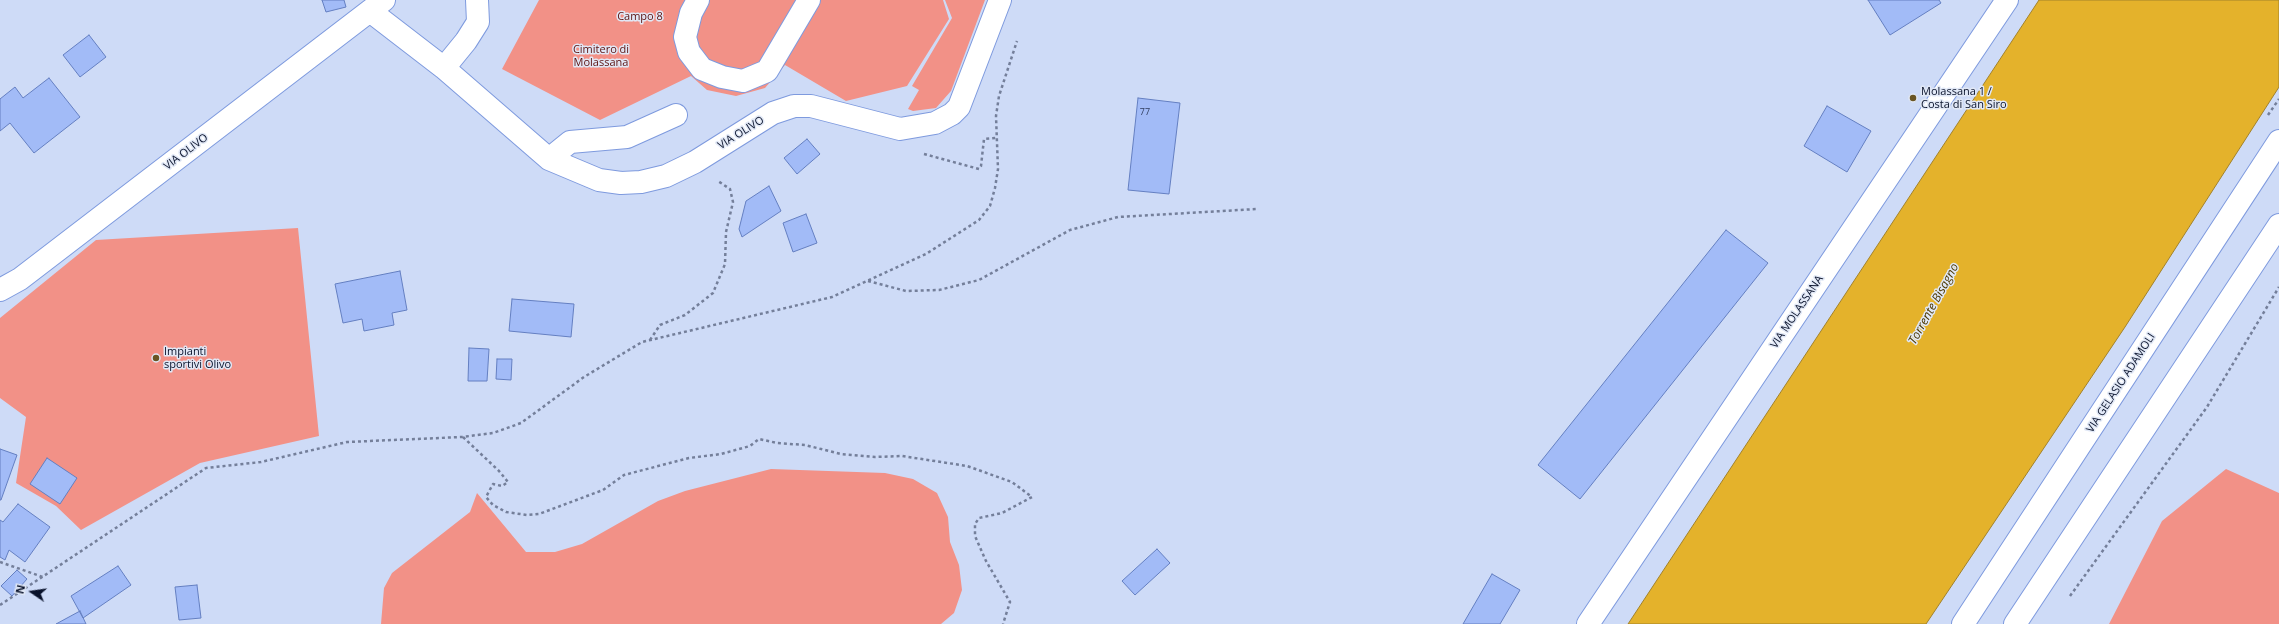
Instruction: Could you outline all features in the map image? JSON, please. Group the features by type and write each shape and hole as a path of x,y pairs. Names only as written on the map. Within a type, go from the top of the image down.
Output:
{"main road":[{"path":"444,68 466,41 478,22 477,0"},
{"path":"698,0 691,13 685,37 689,52 702,69 722,77 743,81 768,71 809,0"},
{"name":"VIA OLIVO","path":"0,290 20,279 377,5 444,68 549,159 599,180 621,183 641,182 666,176 695,162 773,113 794,106 810,106 900,129 935,123 952,114 959,107 1000,0"},
{"name":"VIA MOLASSANA","path":"1588,624 2007,0"},
{"path":"549,159 570,142 627,137 676,115"},
{"name":"VIA GELASIO ADAMOLI","path":"1963,624 2279,141"},
{"path":"2015,624 2279,225"}],"path":[{"path":"0,605 206,468 261,462 348,442 462,437 492,433 521,423 584,377 642,342 832,297 926,254 985,214 990,206 998,177 996,116 999,96 1018,37"},
{"path":"923,154 979,169 981,166 984,139 996,138"},
{"path":"650,340 660,325 685,315 713,293 725,264 726,232 733,202 730,189 695,162"},
{"path":"867,281 906,291 939,290 979,280 1070,230 1111,219 1161,213 1257,209"},
{"path":"2069,598 2207,407 2279,287"},
{"path":"462,437 499,471 508,482 502,486 493,484 486,497 493,505 506,512 528,515 539,514 603,490 624,475 689,458 721,454 750,446 759,439 777,443 805,445 841,454 875,457 902,456 967,466 1012,482 1032,497 1002,513 979,518 975,524 975,536 986,561 1010,602 1003,624"},
{"path":"0,562 11,564 44,577"}],"green space":[{"name":"Cimitero di Molassana","path":"539,0 943,0 949,19 907,86 846,101 785,65 765,88 736,96 707,90 691,76 600,120 502,69"},
{"path":"945,0 985,0 951,91 936,108 913,111 908,109 919,90 912,86 952,18"},
{"name":"Impianti sportivi Olivo","path":"298,228 319,436 200,463 81,530 56,506 16,483 26,417 0,398 0,318 96,240"},
{"path":"771,469 885,473 913,479 937,493 948,517 950,542 959,565 962,590 954,613 941,624 381,624 384,588 392,573 470,512 477,493 526,552 555,552 582,544 658,501 685,491"},
{"path":"2226,469 2279,493 2279,624 2109,624 2162,521"}],"water":[{"name":"Torrente Bisagno","path":"2039,0 2279,0 2279,87 2125,327 1926,624 1628,624"}],"building":[{"path":"322,0 344,0 346,7 326,12"},
{"path":"1868,0 1939,0 1941,3 1890,35"},
{"path":"89,35 106,57 80,77 63,55"},
{"path":"49,78 80,117 34,153 10,123 0,131 0,99 15,87 23,98"},
{"path":"1138,98 1180,103 1169,194 1128,190"},
{"path":"1827,106 1871,131 1847,172 1804,146"},
{"path":"807,139 820,154 797,174 784,158"},
{"path":"769,186 781,211 742,237 739,229 746,201"},
{"path":"806,214 817,243 793,252 783,223"},
{"path":"1726,230 1768,263 1580,499 1538,465"},
{"path":"400,271 407,310 392,313 394,325 364,331 362,319 343,323 335,284"},
{"path":"512,299 574,304 571,337 509,331"},
{"path":"469,348 489,349 487,381 468,381"},
{"path":"497,359 512,359 511,380 496,379"},
{"path":"0,449 17,455 1,500 0,500"},
{"path":"47,458 77,478 60,504 30,484"},
{"path":"18,504 50,527 25,562 9,550 5,560 0,557 0,520 3,522"},
{"path":"1157,549 1170,563 1135,595 1122,581"},
{"path":"118,566 131,585 83,618 71,596"},
{"path":"17,570 27,579 12,596 1,586"},
{"path":"1492,574 1520,590 1500,624 1463,624"},
{"path":"197,585 201,618 179,620 175,587"},
{"path":"80,611 86,624 56,624"}],"place":[{"name":"Molassana 1 / Costa di San Siro","path":"1913,98"},
{"name":"Impianti sportivi Olivo","path":"156,358"}],"park label":[{"name":"Campo 8","path":"640,17"}]}
